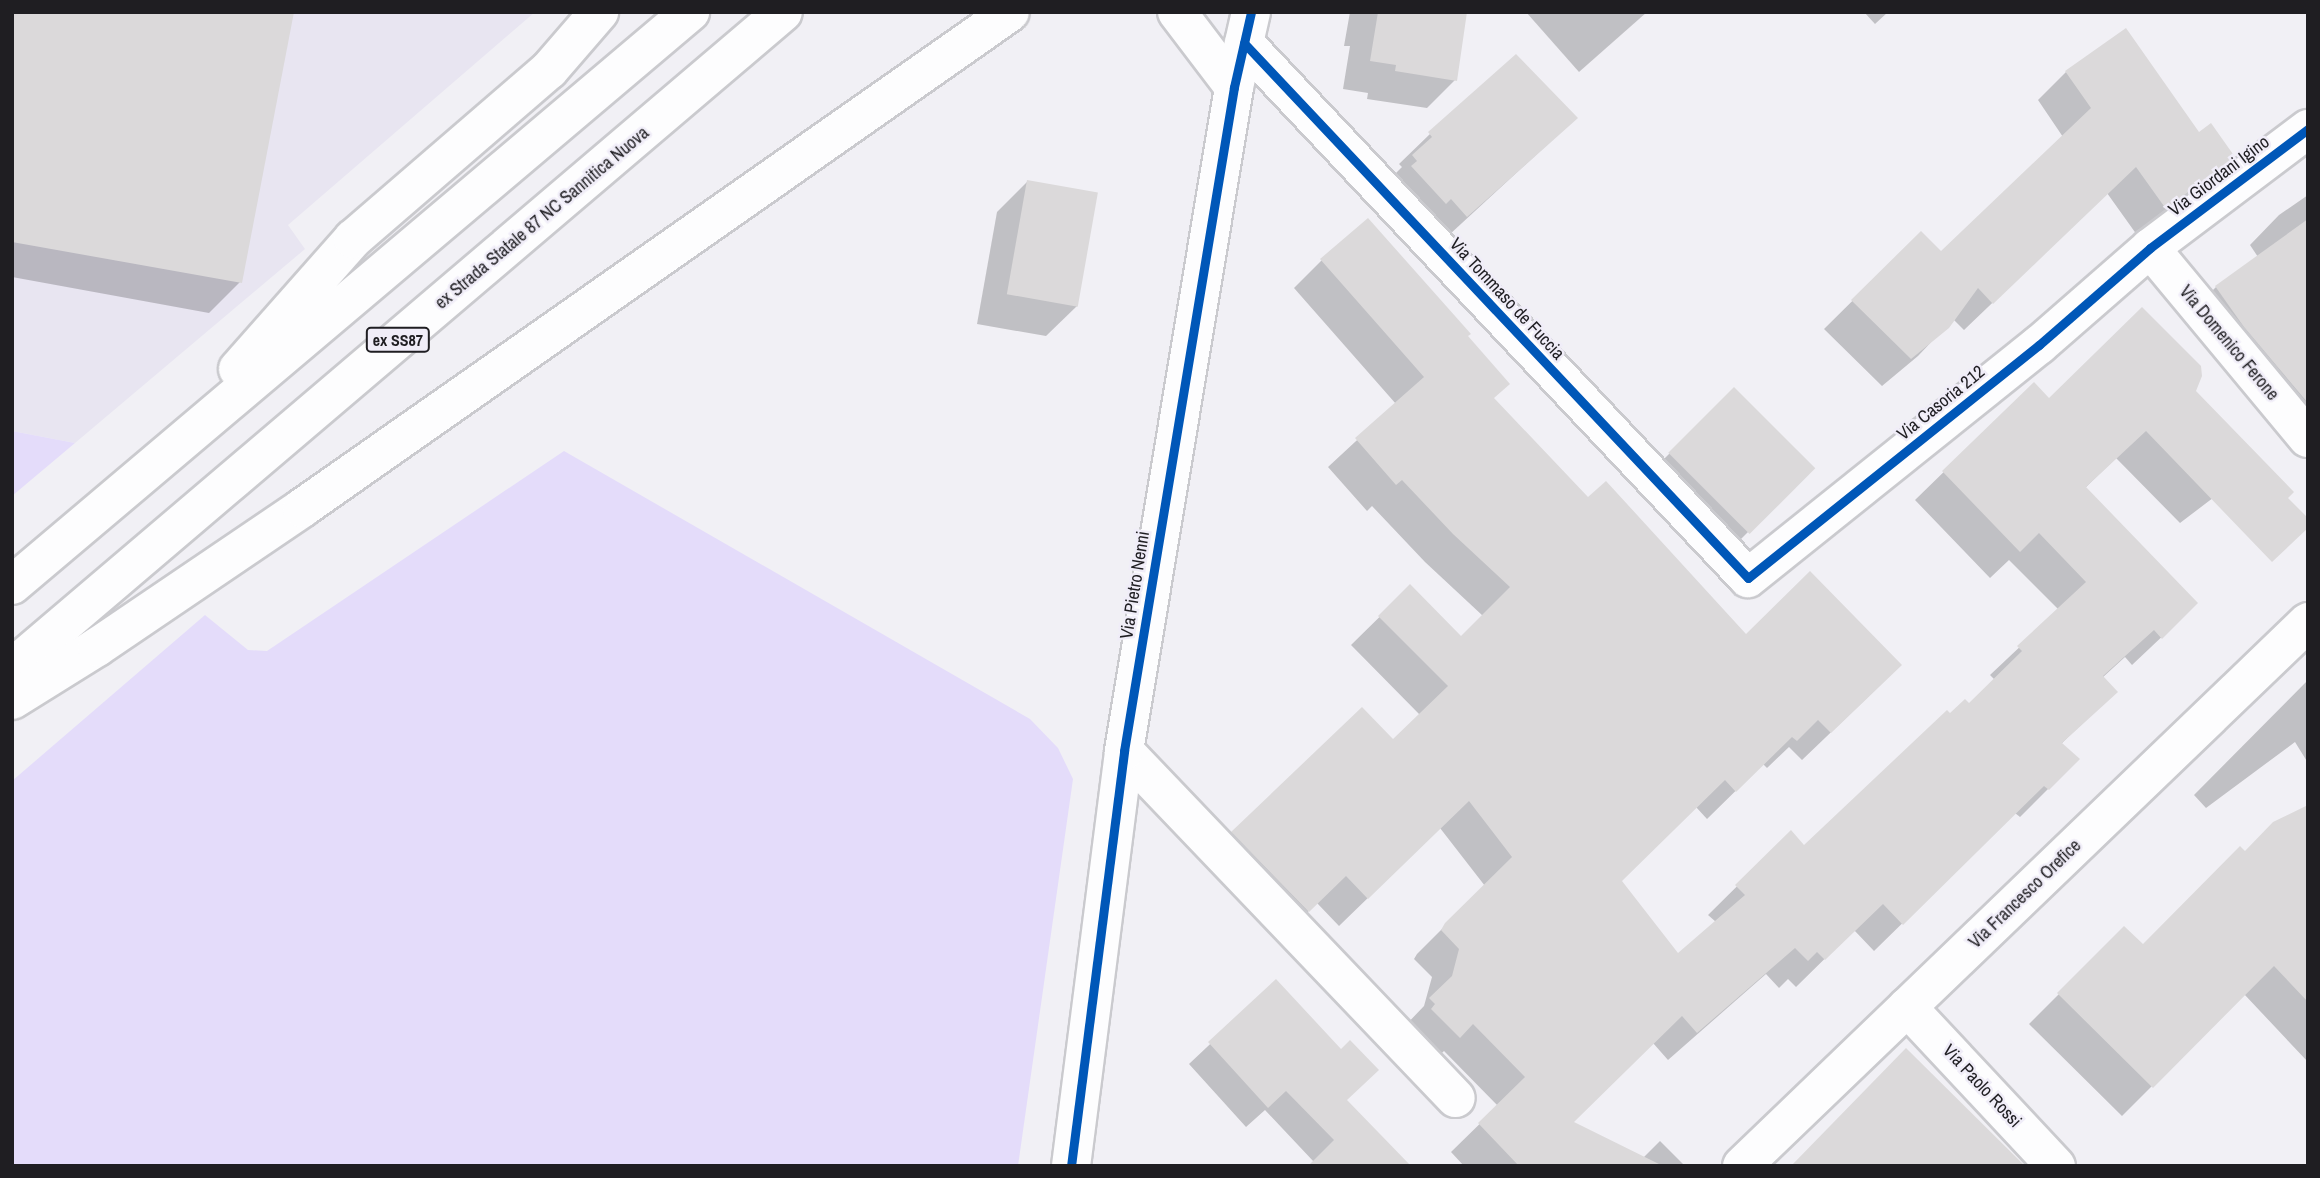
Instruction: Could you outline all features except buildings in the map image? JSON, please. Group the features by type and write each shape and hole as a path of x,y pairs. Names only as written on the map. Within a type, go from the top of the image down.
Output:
{"main road":[{"path":"153,466 353,239 549,70 600,12"},
{"path":"12,585 690,12"},
{"name":"ex Strada Statale 87 NC Sannitica Nuova","path":"12,668 783,12"},
{"path":"12,700 97,647 302,509 1010,12"},
{"path":"1177,12 1234,87"},
{"name":"Via Pietro Nenni","path":"1071,1166 1124,751 1234,87 1247,28"},
{"name":"Via Tommaso de Fuccia","path":"1247,28 1748,578"},
{"name":"Via Giordani Igino","path":"2150,248 2308,129"},
{"name":"Via Casoria 212","path":"1748,578 2039,345 2150,248"},
{"name":"Via Domenico Ferone","path":"2150,248 2308,438"},
{"name":"Via Francesco Orefice","path":"1742,1166 2308,622"},
{"path":"1124,751 1456,1098"},
{"name":"Via Paolo Rossi","path":"1907,1007 2056,1166"}],"shaded area":[{"path":"12,12 535,12 288,225 305,249 75,443 12,431"},
{"path":"12,431 75,443 12,496"},
{"path":"564,451 1030,719 1058,748 1073,779 1018,1166 12,1166 12,781 205,615 248,650 267,651"}],"cycle path":[{"path":"1071,1166 1124,751 1234,87 1251,12"},
{"path":"1244,43 1748,578 2039,345 2150,248 2308,129"}]}
